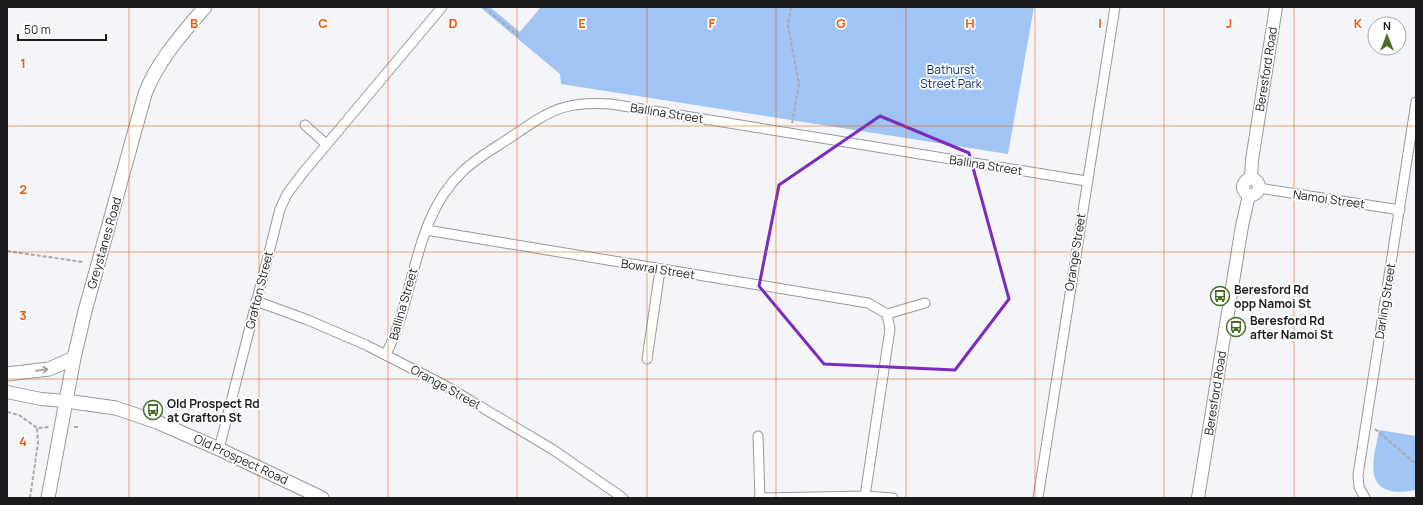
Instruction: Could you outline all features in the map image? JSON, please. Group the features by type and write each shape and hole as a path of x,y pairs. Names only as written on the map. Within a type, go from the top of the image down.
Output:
{"main road":[{"name":"Greystanes Road","path":"48,498 74,358 85,311 145,94 165,55 205,7"},
{"path":"7,374 44,370 60,365 74,358"},
{"name":"Old Prospect Road","path":"66,402 102,405 131,412 169,426 219,448 322,498"}],"street":[{"name":"Grafton Street","path":"219,448 280,209 287,194 326,144 442,7"},
{"name":"Orange Street","path":"1038,498 1086,181 1115,7"},
{"name":"Beresford Road","path":"1198,498 1241,234 1254,192 1245,192 1243,187 1245,181 1251,179 1276,7"},
{"name":"Darling Street","path":"1365,498 1360,491 1358,479 1416,102"},
{"name":"Ballina Street","path":"386,354 394,339 426,230 443,195 468,167 544,114 575,103 611,104 1086,181"},
{"path":"305,125 326,144"},
{"name":"Namoi Street","path":"1254,192 1400,210"},
{"name":"Bowral Street","path":"426,230 660,270 868,303 887,314"},
{"path":"647,359 660,270"},
{"name":"Orange Street","path":"256,301 308,320 386,354 446,386 552,449 623,498"},
{"path":"865,496 890,329 887,314 925,303"},
{"path":"7,392 41,399 66,402"},
{"path":"758,436 759,498 865,496 893,498"}],"path":[{"path":"484,7 519,36"},
{"path":"790,133 799,84 788,26 792,7"},
{"path":"7,251 83,262"},
{"path":"7,412 19,415 37,428 79,427"},
{"path":"1366,422 1416,464"},
{"path":"30,498 38,443 37,428"}],"highlighted area":[{"path":"880,116 969,153 1009,299 955,370 824,364 759,286 779,185"}],"green space":[{"name":"Bathurst Street Park","path":"480,7 490,7 520,32 541,7 1034,7 1008,154 561,84 560,74"},
{"path":"1379,430 1416,436 1416,490 1394,492 1382,487 1377,482 1373,466"}],"place":[{"name":"Beresford Rd opp Namoi St","path":"1220,296"},
{"name":"Beresford Rd after Namoi St","path":"1236,327"},
{"name":"Old Prospect Rd at Grafton St","path":"153,410"}]}
